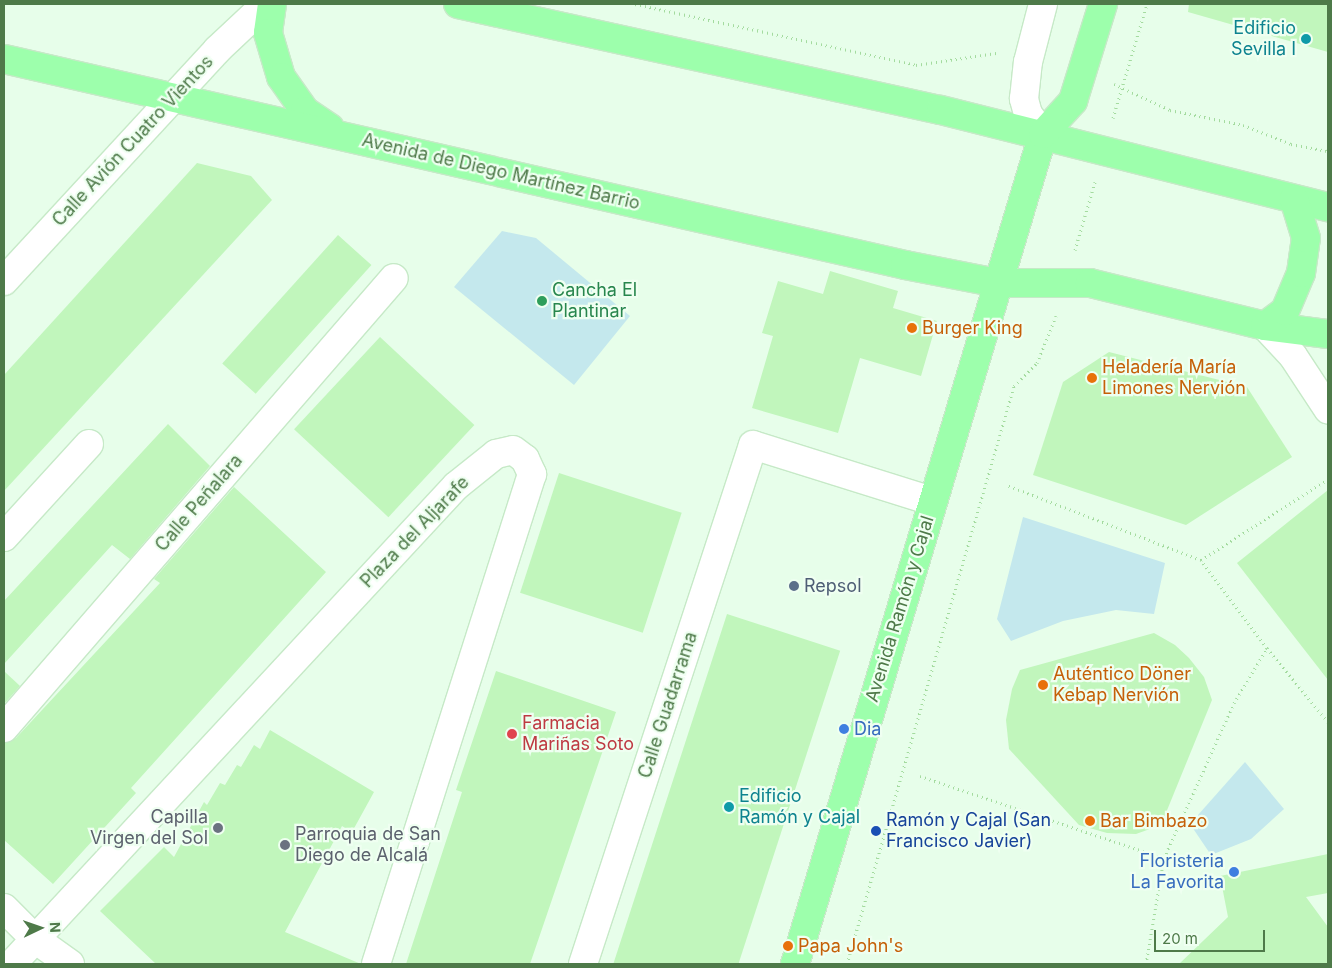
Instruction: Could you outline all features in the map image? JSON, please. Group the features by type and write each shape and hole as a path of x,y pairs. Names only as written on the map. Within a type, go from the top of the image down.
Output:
{"main road":[{"path":"272,4 268,33 281,78 305,111 347,137"},
{"path":"458,4 1043,134 1328,207"},
{"path":"1043,134 1075,96 1103,4"},
{"name":"Avenida de Diego Martínez Barrio","path":"4,59 905,265 998,283 1090,284 1265,326 1328,334"},
{"name":"Avenida Ramón y Cajal","path":"794,964 1043,134"},
{"path":"1265,326 1285,311 1301,273 1306,238 1294,199"}],"street":[{"name":"Calle Avión Cuatro Vientos","path":"4,282 174,98 266,4"},
{"path":"1043,4 1028,62 1024,99 1028,114 1043,134"},
{"name":"Calle Peñalara","path":"4,728 394,278"},
{"path":"1265,326 1292,356 1328,409"},
{"path":"4,537 89,444"},
{"name":"Calle Guadarrama","path":"583,964 753,445 932,501"},
{"name":"Plaza del Aljarafe","path":"35,939 456,486 496,454 513,450 525,459 532,474 376,964"},
{"path":"4,908 35,939 70,964"},
{"path":"12,964 35,939"}],"path":[{"path":"635,4 916,66 994,52 1002,54"},
{"path":"1112,121 1147,4"},
{"path":"1122,86 1170,110 1243,125 1291,144 1328,151"},
{"path":"1074,253 1094,186"},
{"path":"846,964 1014,386 1037,363 1059,309"},
{"path":"1200,560 1328,479"},
{"path":"1007,485 1200,560 1267,648 1328,722"},
{"path":"1146,964 1164,858 1234,703 1267,648"},
{"path":"920,776 1164,858"}],"shaded area":[{"name":"Cancha El Plantinar","path":"502,231 536,238 630,316 574,385 454,287"},
{"path":"1023,517 1165,563 1154,614 1116,610 1063,621 1011,641 997,619"},
{"path":"1245,762 1284,809 1251,839 1211,855 1190,824"}],"building":[{"name":"Edificio Sevilla I","path":"1189,4 1328,4 1328,52 1188,12"},
{"path":"197,163 251,176 272,200 4,491 4,375"},
{"path":"338,235 371,265 256,394 222,364"},
{"path":"830,271 898,291 893,308 937,321 921,376 860,358 838,433 752,408 773,336 762,333 778,281 823,294"},
{"path":"380,337 474,425 388,517 294,429"},
{"path":"1109,352 1247,387 1292,457 1186,525 1033,475 1063,382"},
{"path":"168,424 210,466 130,559 112,545 4,664 4,601"},
{"path":"559,473 682,513 643,633 520,593"},
{"path":"234,487 326,572 131,788 136,793 53,884 4,840 4,743 16,738 160,583 154,579"},
{"path":"1328,490 1328,680 1237,563"},
{"name":"Edificio Ramón y Cajal","path":"727,614 840,651 738,964 614,963"},
{"path":"1154,633 1175,645 1189,658 1204,677 1212,700 1161,825 1136,834 1107,833 1079,825 1009,749 1006,720 1012,689 1020,670"},
{"path":"4,671 20,686 4,704"},
{"path":"496,671 616,712 530,964 406,964 462,792 456,790"},
{"name":"Parroquia de San Diego de Alcalá","path":"270,730 374,792 352,832 342,826 285,932 361,964 156,964 100,911 164,847 174,857 204,802 207,805 220,783 225,785 237,765 241,767 254,745 260,749"},
{"path":"1328,854 1328,893 1306,897 1328,927 1328,964 1179,964 1228,917 1220,876"}],"place":[{"name":"Edificio Sevilla I","path":"1306,39"},
{"name":"Cancha El Plantinar","path":"542,301"},
{"name":"Burger King","path":"912,328"},
{"name":"Heladería María Limones Nervión","path":"1092,378"},
{"name":"Repsol","path":"794,586"},
{"name":"Auténtico Döner Kebap Nervión","path":"1043,685"},
{"name":"Dia","path":"844,729"},
{"name":"Farmacia Mariñas Soto","path":"512,734"},
{"name":"Edificio Ramón y Cajal","path":"729,807"},
{"name":"Bar Bimbazo","path":"1090,821"},
{"name":"Capilla Virgen del Sol","path":"218,828"},
{"name":"Ramón y Cajal (San Francisco Javier)","path":"876,831"},
{"name":"Parroquia de San Diego de Alcalá","path":"285,845"},
{"name":"Floristeria La Favorita","path":"1234,872"},
{"name":"Papa John's","path":"788,946"}]}
